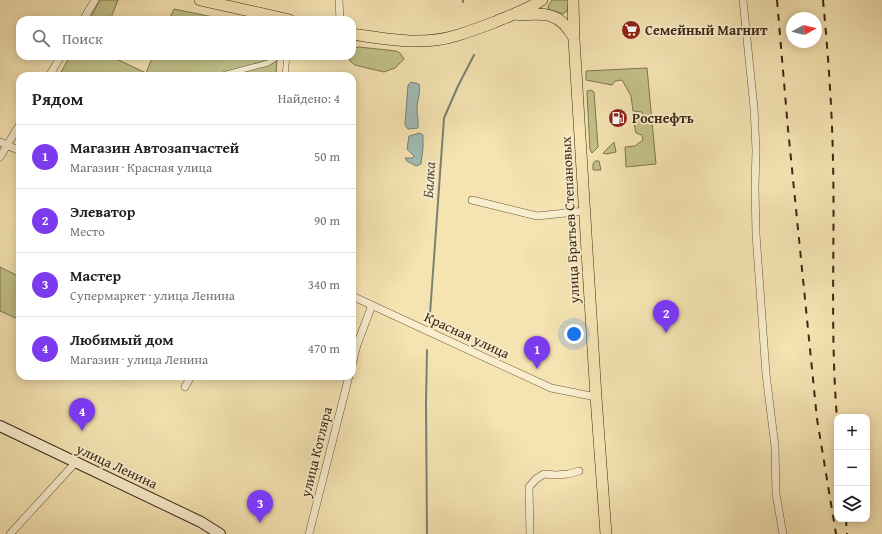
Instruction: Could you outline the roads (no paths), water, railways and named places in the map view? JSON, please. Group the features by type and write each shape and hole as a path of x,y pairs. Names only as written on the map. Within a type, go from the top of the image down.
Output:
{"main road":[{"path":"200,0 267,16"},
{"path":"356,35 404,41 454,36 511,16 530,8 542,0"},
{"name":"улица Братьев Степановых","path":"573,0 574,40 596,397 606,534"},
{"path":"511,16 538,14 553,16 568,27 574,40"},
{"name":"улица Ленина","path":"0,426 201,522 208,531 220,534"}],"street":[{"path":"85,16 95,0"},
{"path":"339,0 340,16"},
{"path":"743,0 754,108 756,150 756,234 766,374 775,447 776,494 783,534"},
{"path":"51,72 59,60"},
{"path":"234,72 268,63 272,60"},
{"path":"285,72 287,60"},
{"path":"0,157 3,144 16,134"},
{"path":"3,144 16,149"},
{"path":"472,200 537,216 585,211"},
{"name":"Красная улица","path":"356,298 551,388 596,397"},
{"path":"356,349 372,305"},
{"path":"185,387 189,380"},
{"name":"улица Котляра","path":"309,534 348,380"},
{"path":"10,534 76,462"},
{"path":"530,534 529,487 536,479 544,474 556,475 579,472"}],"water":[{"path":"411,82 419,84 420,90 417,109 418,128 408,129 405,125 408,85"},
{"path":"420,133 423,135 423,148 421,164 416,166 407,161 405,158 413,158 414,156 407,149 409,136"}],"waterway":[{"name":"Балка","path":"430,314 444,118 474,55"},
{"name":"Балка","path":"427,350 427,534"}],"railway":[{"path":"777,0 788,129 817,419 836,534"},
{"path":"823,0 830,80 832,140 834,354 837,414"},
{"path":"846,522 847,534"}],"place":[{"name":"Семейный Магнит","path":"631,30"},
{"name":"Роснефть","path":"618,118"},
{"name":"Элеватор","path":"666,333"},
{"name":"Магазин Автозапчастей","path":"537,369"},
{"name":"Любимый дом","path":"82,431"},
{"name":"Мастер","path":"260,523"}]}
